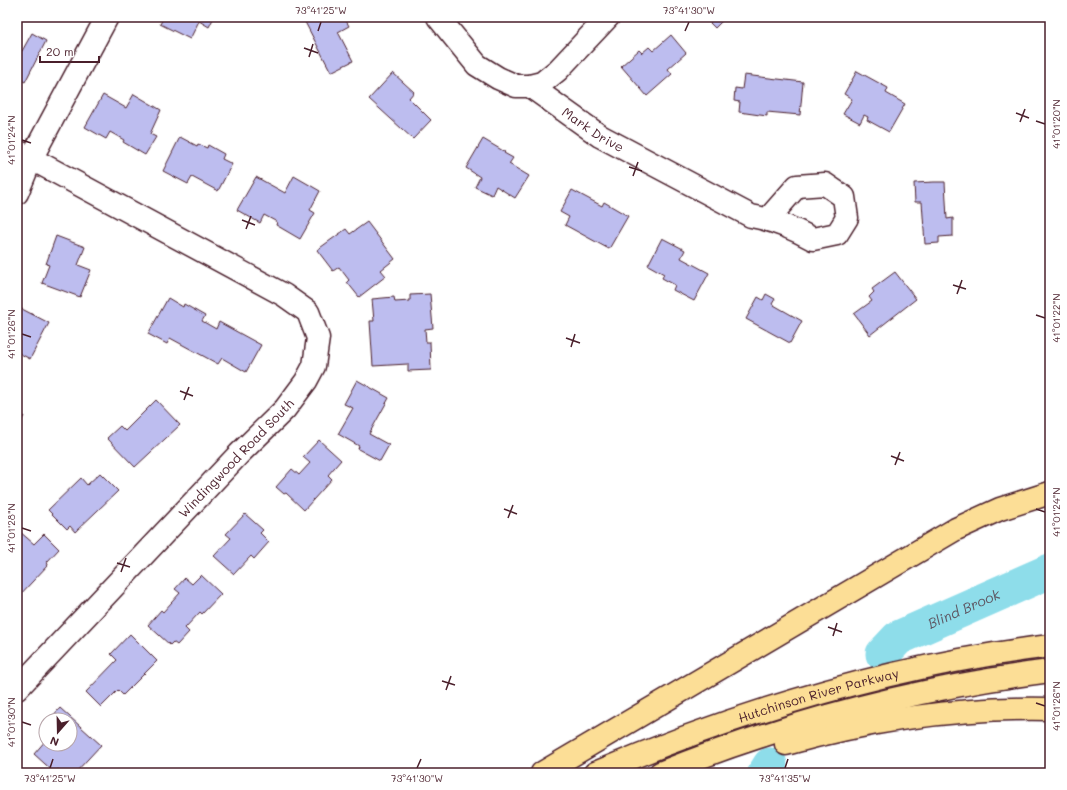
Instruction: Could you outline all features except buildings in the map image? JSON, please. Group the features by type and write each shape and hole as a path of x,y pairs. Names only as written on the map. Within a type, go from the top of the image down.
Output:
{"highway":[{"path":"542,773 950,532 1000,509 1050,493"},
{"name":"Hutchinson River Parkway","path":"595,773 688,736 756,712 857,683 965,659 1050,646"},
{"name":"Hutchinson River Parkway","path":"660,773 770,733 873,705 950,688 1050,671"},
{"path":"676,773 743,757 814,736 890,720 942,713 999,709 1050,709"}],"street":[{"path":"17,193 24,155 107,17"},
{"name":"Mark Drive","path":"438,17 477,65 498,78 516,86 530,86 600,136 751,216 768,219"},
{"path":"530,86 542,83 558,70 608,17"},
{"name":"Windingwood Road South","path":"17,689 239,454 285,409 306,381 314,366 318,338 308,312 284,295 24,155"}],"waterway":[{"name":"Blind Brook","path":"883,654 898,638 1050,571"},
{"name":"Blind Brook","path":"765,773 770,765"}]}
